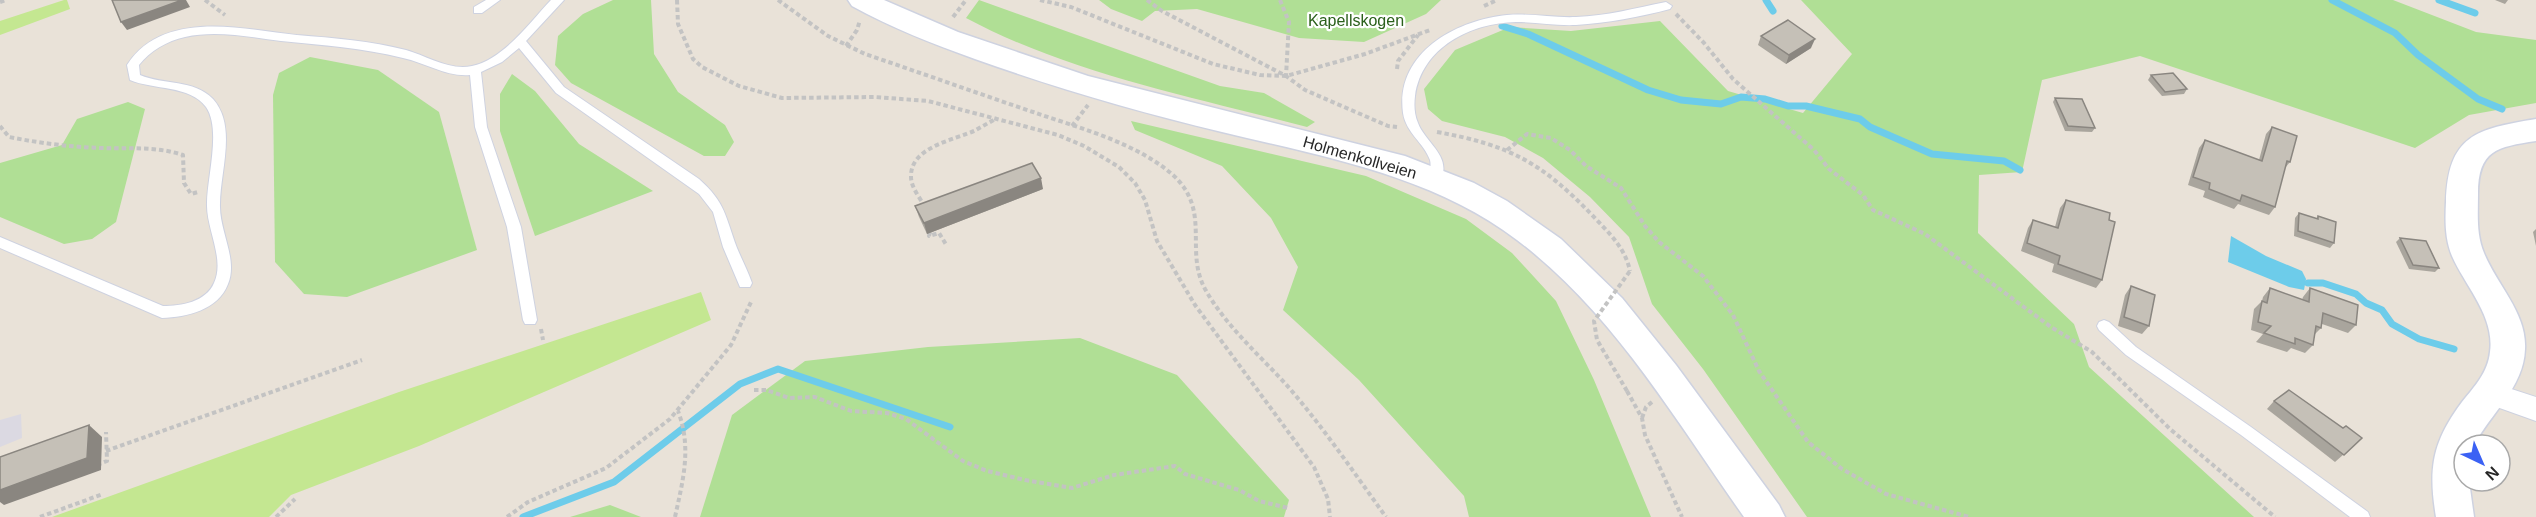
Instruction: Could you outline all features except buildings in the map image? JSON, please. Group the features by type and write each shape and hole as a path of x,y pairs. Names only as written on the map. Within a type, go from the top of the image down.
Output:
{"main road":[{"name":"Holmenkollveien","path":"862,8 892,16 934,34 1059,78 1188,113 1381,159 1436,179 1472,196 1525,228 1557,252 1597,290 1647,353 1766,517"},
{"path":"2455,517 2449,473 2454,448 2502,376 2509,347 2503,323 2467,253 2463,237 2462,183 2465,167 2473,150 2481,144 2503,136 2536,130"}],"street":[{"path":"2490,393 2536,409"}],"lane":[{"path":"478,10 494,0"},
{"path":"0,242 162,312 187,310 210,297 224,278 224,266 213,219 217,115 210,105 189,90 134,77 132,69 144,52 164,41 195,32 244,33 390,51 428,60 455,71 475,70 498,59 558,0"},
{"path":"1436,179 1440,170 1437,159 1415,129 1411,121 1409,104 1414,74 1425,56 1454,34 1473,26 1499,20 1584,20 1666,6"},
{"path":"518,41 543,74 560,90 694,182 714,200 722,213 730,245 749,293"},
{"path":"475,70 481,127 514,227 530,320"},
{"path":"2104,326 2131,351 2246,431 2362,517"}],"path":[{"path":"0,2 6,0"},
{"path":"677,0 678,24 693,59 702,67 739,86 782,98 875,97 928,100 1058,135 1084,146 1119,166 1135,183 1145,200 1157,242 1196,305 1314,467 1328,499 1330,517"},
{"path":"778,0 828,36 846,45 880,60 956,84 1099,135 1135,151 1173,175 1187,190 1195,208 1198,227 1195,248 1196,269 1205,288 1224,315 1291,390 1386,517"},
{"path":"1040,0 1071,7 1213,64 1239,71 1286,76 1365,54 1418,35"},
{"path":"1065,0 1071,7"},
{"path":"1147,0 1162,11 1286,76 1305,90 1388,126 1459,135 1507,150 1534,163 1565,187 1617,243 1627,258 1630,271 1594,321 1597,340 1641,418 1645,435 1682,517"},
{"path":"1280,0 1289,22 1286,76"},
{"path":"1666,6 1712,52 1733,79 1814,150 1829,169 1863,195 1873,210 1925,234 2051,327 2092,352 2170,429 2275,517"},
{"path":"846,45 857,30 862,8"},
{"path":"927,212 911,179 912,169 930,148 976,130 997,117"},
{"path":"0,126 9,137 46,144 102,148 165,148 183,155 184,183 191,194 214,189"},
{"path":"1507,150 1527,134 1551,138 1570,150 1586,166 1620,188 1652,234 1703,276 1734,315 1759,371 1808,442 1842,469 1886,494 1969,517"},
{"path":"937,229 928,233 929,236 939,232 947,246"},
{"path":"507,517 528,502 606,468 646,439 678,411 731,345 749,293"},
{"path":"106,451 362,360"},
{"path":"754,390 766,390 789,398 815,397 852,411 887,413 906,419 963,461 987,471 1025,480 1072,488 1114,475 1174,466 1185,474 1239,490 1258,501 1288,508"},
{"path":"675,517 686,474 687,440 683,421 678,411"},
{"path":"86,468 106,461 106,432"},
{"path":"40,517 103,494"},
{"path":"276,517 295,499"}],"shaded area":[{"path":"21,414 22,438 0,447 0,420"}],"green space":[{"path":"67,0 70,9 0,35 0,21"},
{"path":"613,0 651,0 654,54 678,92 725,125 734,142 725,156 704,156 571,83 555,65 558,36 583,14"},
{"path":"979,0 1220,86 1264,93 1315,122 1307,127 1220,105 1133,82 1048,54 1006,38 966,18"},
{"name":"Kapellskogen","path":"1099,0 1441,0 1426,14 1364,42 1299,38 1197,9 1155,11 1142,21 1111,9"},
{"path":"1801,0 2393,0 2476,32 2536,40 2536,103 2469,115 2415,148 2140,56 2042,80 2022,172 1979,175 1978,233 2074,324 2089,367 2254,517 1807,517 1703,369 1652,304 1629,237 1590,197 1543,158 1505,137 1442,121 1428,109 1424,89 1455,50 1510,27 1571,31 1660,21 1728,91 1803,113 1852,54"},
{"path":"310,57 378,70 439,112 477,250 347,297 304,294 275,262 273,95 279,73"},
{"path":"512,74 535,91 579,144 653,191 535,236 500,131 500,94"},
{"path":"128,102 145,109 116,222 92,239 64,244 0,217 0,163 62,145 77,119"},
{"path":"1131,121 1366,176 1466,219 1512,253 1556,301 1594,380 1651,517 1469,517 1464,496 1359,380 1283,310 1298,267 1271,218 1222,166 1135,130"},
{"path":"701,292 711,320 419,446 291,495 269,517 52,517 399,392"},
{"path":"1080,338 1177,375 1289,500 1284,517 700,517 732,415 805,361 928,347"},
{"path":"610,505 641,517 570,517"}],"water":[{"path":"2231,236 2266,256 2302,271 2306,279 2304,290 2289,287 2228,262"}],"waterway":[{"path":"1766,0 1773,11"},
{"path":"2332,0 2395,33 2418,55 2478,99 2502,109"},
{"path":"2439,0 2475,13"},
{"path":"1502,26 1528,34 1648,90 1681,100 1721,104 1741,97 1765,99 1788,106 1806,106 1860,119 1870,127 1932,154 2004,161 2020,170"},
{"path":"2308,283 2323,283 2356,294 2366,303 2382,310 2392,324 2419,339 2454,349"},
{"path":"523,517 614,482 740,384 778,369 950,427"}]}
